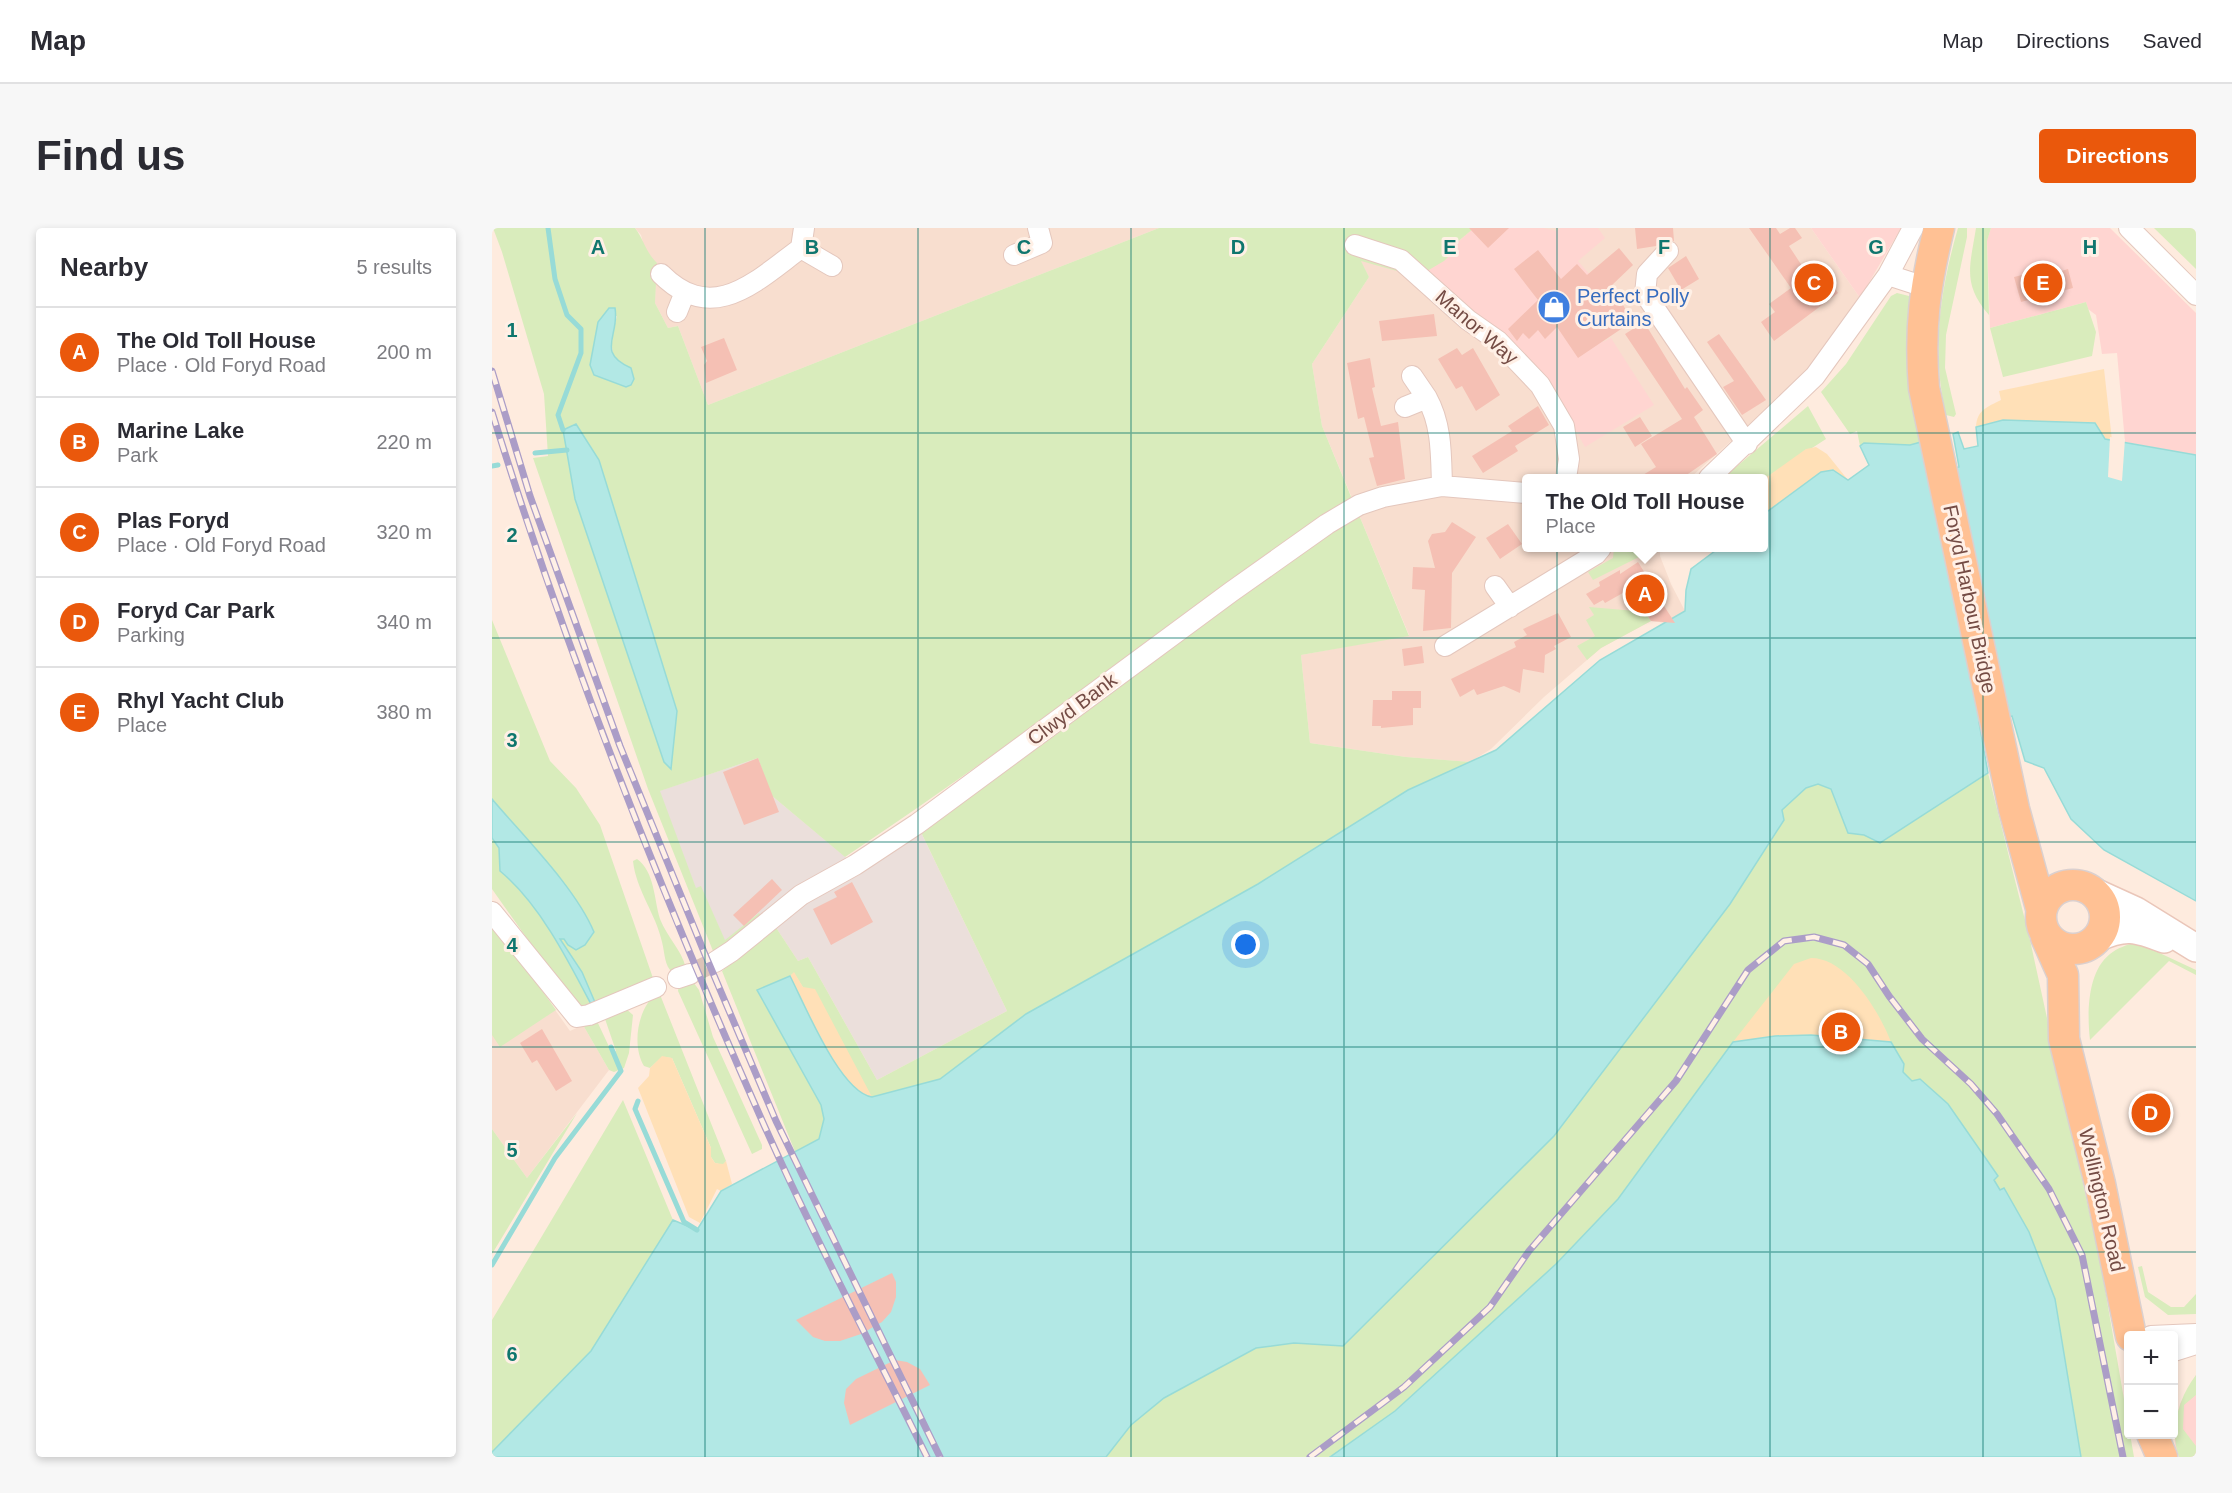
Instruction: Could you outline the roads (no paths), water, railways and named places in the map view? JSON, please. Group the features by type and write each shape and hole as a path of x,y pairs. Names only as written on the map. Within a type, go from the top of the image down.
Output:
{"main road":[{"path":"1925,287 1939,228"},
{"name":"Foryd Harbour Bridge","path":"1925,287 1921,353 1924,388 2014,809"},
{"path":"2014,809 2031,841 2049,866 2088,889 2136,912 2196,949"},
{"name":"Wellington Road","path":"2014,809 2044,922 2062,975 2062,1020 2130,1331"},
{"path":"2096,939 2102,931 2105,914 2103,905 2088,889 2073,884 2053,891 2044,922 2065,949 2087,946 2115,930 2134,929 2196,949"},
{"name":"Wellington Road","path":"2071,1065 2070,1021 2073,995 2096,939"},
{"path":"2151,1439 2152,1457"},
{"path":"2153,1439 2162,1457"}],"street":[{"path":"661,274 675,288 685,292 718,297 741,292 801,249 804,228"},
{"path":"1713,474 1815,376 1888,274 1913,228"},
{"path":"2129,228 2196,295"},
{"path":"1014,255 1042,244"},
{"name":"Manor Way","path":"1355,245 1401,260 1468,320 1498,341 1540,385 1564,426 1569,459 1567,474"},
{"path":"801,249 832,266"},
{"path":"1668,251 1647,274 1645,294 1747,444"},
{"path":"1888,274 1925,287"},
{"path":"677,312 685,292"},
{"path":"1412,376 1435,412 1439,431 1442,486"},
{"path":"1405,407 1427,398"},
{"name":"Clwyd Bank","path":"715,962 801,895 855,865 917,824 1231,592 1327,524 1383,496 1442,486 1522,493"},
{"path":"1445,646 1597,552"},
{"path":"1495,586 1510,607"},
{"path":"492,912 532,958 573,1015 582,1018 589,1016 656,987"},
{"path":"2178,1334 2196,1334"},
{"path":"2178,1350 2196,1344"}],"water":[{"path":"609,308 615,308 616,318 611,349 620,362 631,368 634,379 631,385 626,387 594,375 590,365 598,322"},
{"path":"2003,420 2095,423 2105,439 2196,455 2196,901 2104,850 2071,819 2044,768 2025,761 2012,716 1979,722 1988,773 1880,843 1864,835 1848,833 1831,789 1818,784 1806,788 1782,810 1784,820 1730,904 1554,1136 1343,1346 1294,1343 1256,1348 1164,1398 1131,1425 1106,1457 492,1457 492,1452 591,1351 673,1220 697,1230 721,1191 819,1139 824,1119 821,1105 757,990 790,976 825,1046 848,1080 860,1092 872,1097 940,1079 1026,1014 1258,884 1408,790 1496,750 1600,660 1685,611 1686,590 1691,569 1714,552 1768,552 1768,511 1821,472 1833,470 1848,480 1869,465 1860,446 1864,443 1910,445 1921,442 1928,474 1959,467 1953,434 1958,432 1964,449 1978,446 1976,427"},
{"path":"576,424 599,460 677,711 671,769 664,762 575,499 563,430"},
{"path":"492,799 562,880 594,932 585,945 576,950 564,939 560,939 582,972 597,1007 593,1008 564,953 541,917 514,884 500,871 499,848 492,838"},
{"path":"1811,1035 1891,1042 1904,1064 1903,1072 1912,1081 1920,1079 1948,1104 1998,1176 1994,1180 2000,1190 2004,1188 2029,1232 2055,1299 2081,1457 1330,1457 1395,1411 1556,1264 1618,1199 1733,1042 1775,1036"}],"waterway":[{"path":"548,228 555,279 567,315 581,329 581,353 558,415 563,430"},
{"path":"535,453 567,450"},
{"path":"492,466 498,465"},
{"path":"492,1265 555,1158 621,1071 611,1047"},
{"path":"638,1101 635,1109 684,1222 697,1230"}],"tunnel":[{"path":"690,974 715,962"}],"tram line":[{"path":"1310,1457 1404,1387 1490,1307 1529,1251 1676,1081 1748,970 1784,941 1814,937 1844,945 1868,964 1922,1039 1971,1084 1997,1114 2049,1189 2082,1255 2123,1457"}],"railway":[{"path":"492,371 530,496 620,746 704,952 776,1121 940,1457"},
{"path":"492,412 552,593 652,862 783,1167 927,1457"},
{"path":"1310,1457 1404,1387 1490,1307 1529,1251 1676,1081 1748,970 1784,941 1814,937 1844,945 1868,964 1922,1039 1971,1084 1997,1114 2049,1189 2082,1255 2123,1457"}],"place":[{"name":"Plas Foryd","path":"1814,283"},
{"name":"Rhyl Yacht Club","path":"2043,283"},
{"name":"Perfect Polly Curtains","path":"1554,307"},
{"name":"The Old Toll House","path":"1645,594"},
{"name":"Marine Lake","path":"1841,1032"},
{"name":"Foryd Car Park","path":"2151,1113"}]}
